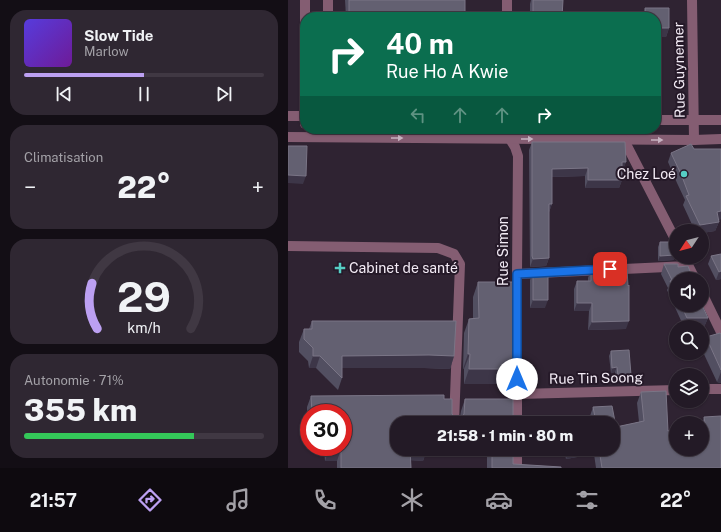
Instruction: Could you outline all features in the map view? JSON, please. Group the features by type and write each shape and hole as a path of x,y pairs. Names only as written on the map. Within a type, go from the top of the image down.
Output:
{"street":[{"path":"305,0 305,12"},
{"path":"328,0 328,12"},
{"path":"507,0 507,12"},
{"name":"Rue Guynemer","path":"692,0 694,140"},
{"path":"288,116 300,116"},
{"path":"661,120 721,120"},
{"path":"288,137 301,134"},
{"path":"510,134 624,140 721,139"},
{"name":"Rue Simon","path":"510,134 518,156 517,416"},
{"path":"624,140 669,227"},
{"path":"288,246 438,248 454,254 460,264 454,416"},
{"path":"517,274 669,262"},
{"path":"709,307 721,332"},
{"path":"709,390 721,389"},
{"name":"Rue Tin Soong","path":"518,394 669,390"},
{"path":"517,456 517,468"}],"building":[{"path":"349,0 465,0 465,12 349,12"},
{"path":"533,0 563,0 562,12 533,12"},
{"path":"645,8 669,8 669,28 661,28 661,12 645,12"},
{"path":"532,142 625,142 626,162 622,162 622,180 588,180 588,168 552,169 552,204 549,204 549,258 533,259 532,256"},
{"path":"691,144 694,149 721,149 721,211 717,212 719,222 700,224 686,196 689,195 671,153"},
{"path":"288,146 307,146 306,176 288,175"},
{"path":"660,242 669,242 669,255 660,256"},
{"path":"721,254 721,271 719,272 711,256"},
{"path":"664,264 678,264 678,267 688,266 690,272 669,272 669,274"},
{"path":"591,269 627,269 628,286 629,285 629,321 592,322 592,303 577,303 577,281 591,281"},
{"path":"548,271 548,300 533,300 533,272"},
{"path":"478,282 515,282 514,369 469,369 469,319 479,318"},
{"path":"684,312 705,312 708,318 687,318"},
{"path":"312,321 456,321 454,356 342,356 342,378 320,356 313,356 313,348 304,339 304,329 312,329"},
{"path":"721,334 721,370 709,344 709,336"},
{"path":"629,350 631,375 618,376 617,367 612,368 611,351"},
{"path":"666,391 669,456 709,456 709,417 721,416 721,468 602,468 600,456 620,456 620,426 644,421 641,392"},
{"path":"444,395 444,399 452,399 452,414 454,416 390,416 390,456 410,456 411,468 341,468 341,456 352,456 352,404 311,404 311,396"},
{"path":"465,399 513,399 513,416 463,416"},
{"path":"612,406 614,416 595,416 593,407"},
{"path":"492,456 513,456 513,464 561,467 561,468 492,468"}],"place":[{"name":"Chez Loé","path":"684,174"},
{"name":"Cabinet de santé","path":"340,268"}],"route":[{"path":"517,379 517,274 610,269"}]}
